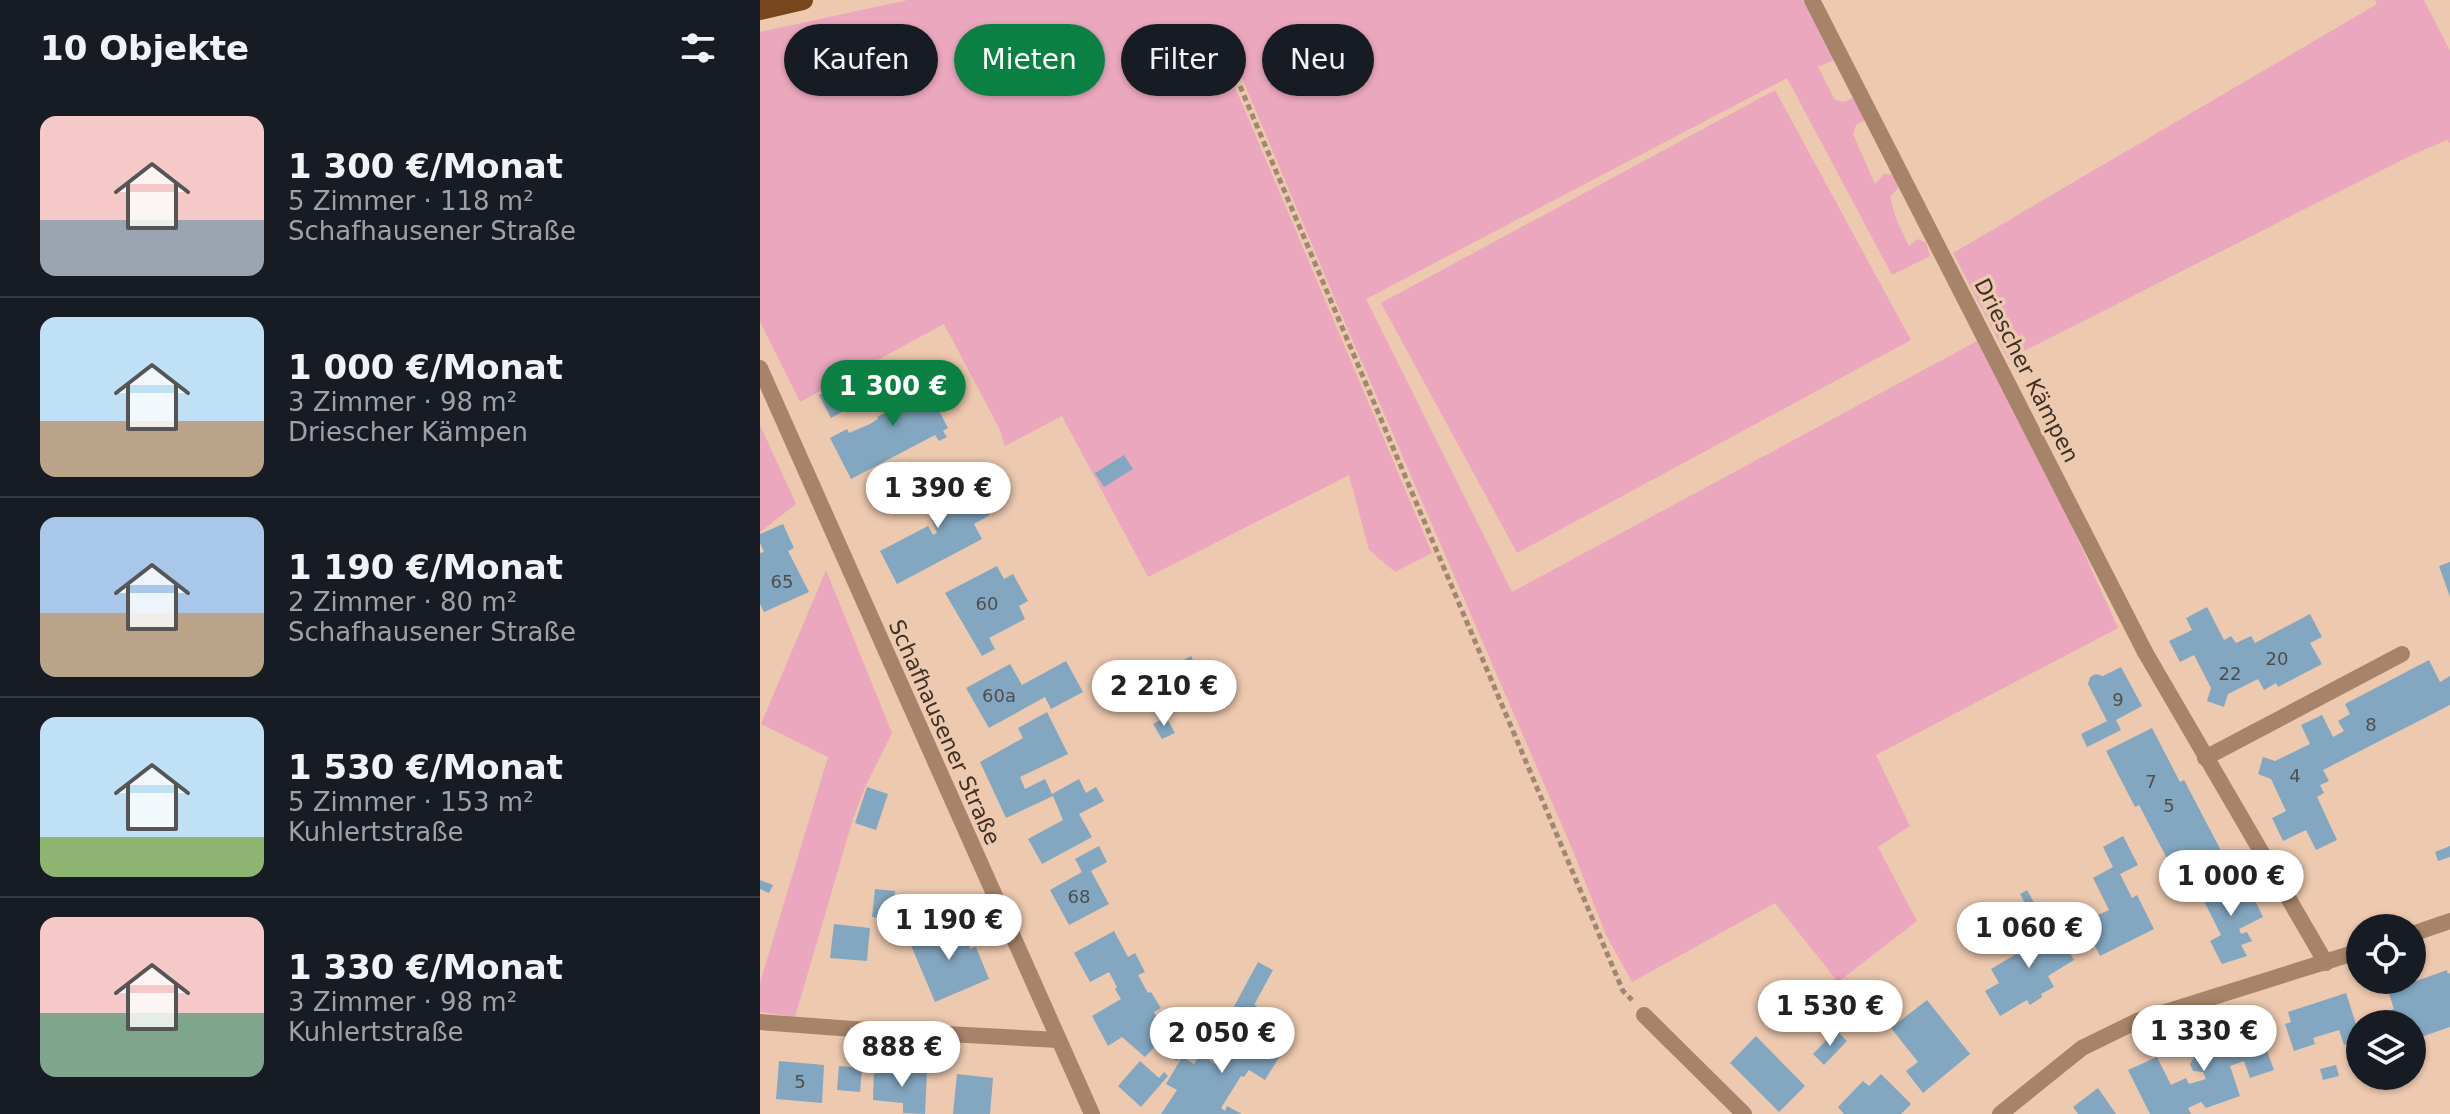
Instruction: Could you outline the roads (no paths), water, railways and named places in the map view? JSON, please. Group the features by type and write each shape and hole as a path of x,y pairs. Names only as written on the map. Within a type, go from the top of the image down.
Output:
{"main road":[{"path":"760,10 803,0"}],"street":[{"name":"Driescher Kämpen","path":"1812,0 2145,652 2326,963"},
{"name":"Schafhausener Straße","path":"760,368 1092,1114"},
{"path":"2205,758 2402,654"},
{"path":"2426,929 2450,921"},
{"path":"2000,1114 2082,1048 2137,1021 2346,956"},
{"path":"1644,1015 1744,1114"},
{"path":"760,1022 1059,1040"}]}
